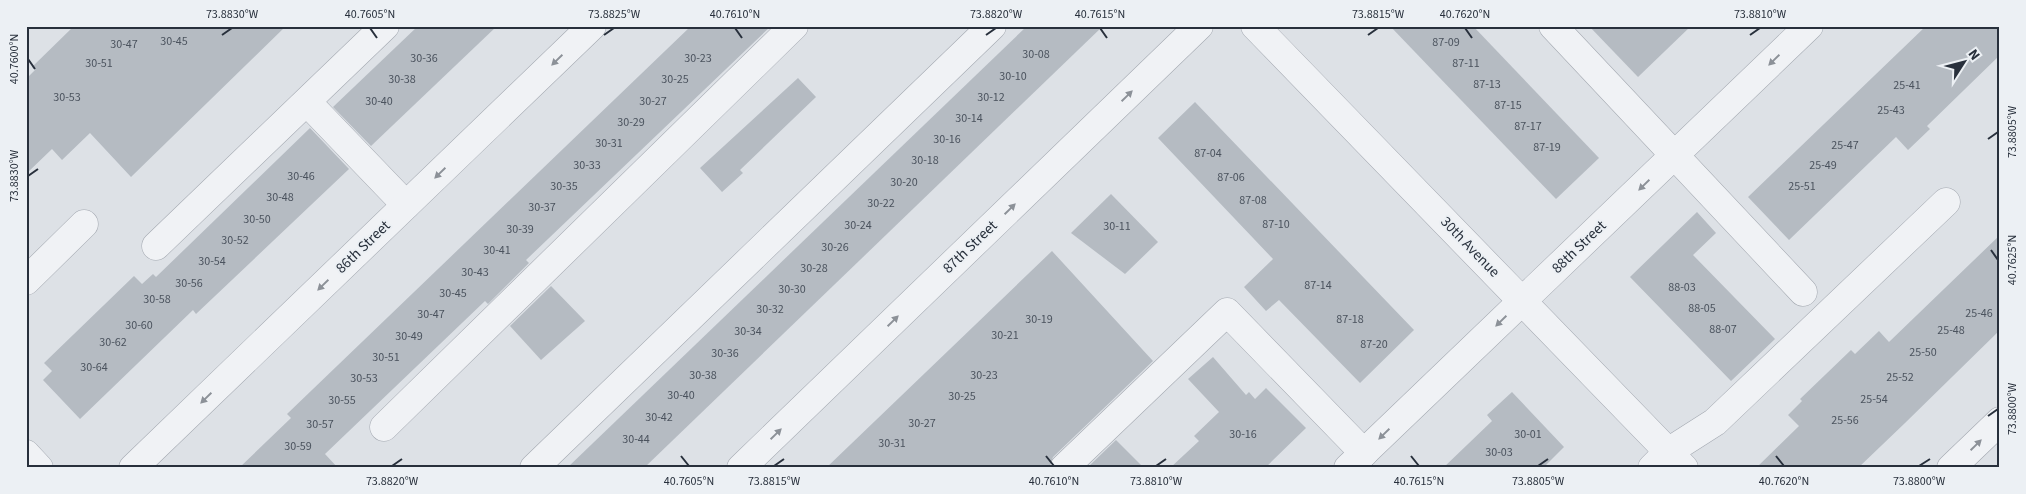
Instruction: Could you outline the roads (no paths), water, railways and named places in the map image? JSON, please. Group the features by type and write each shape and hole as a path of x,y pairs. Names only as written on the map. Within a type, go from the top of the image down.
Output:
{"street":[{"path":"156,246 385,26"},
{"name":"86th Street","path":"133,468 592,26"},
{"path":"384,428 794,26"},
{"path":"534,468 992,26"},
{"name":"87th Street","path":"741,468 1199,26"},
{"name":"30th Avenue","path":"1255,26 1522,301 1668,462"},
{"path":"1553,26 1803,292"},
{"name":"88th Street","path":"1356,460 1809,26"},
{"path":"307,102 406,205"},
{"path":"1668,462 1714,422 1946,202"},
{"path":"26,280 84,224"},
{"path":"1064,468 1227,312 1356,460"},
{"path":"1952,468 2000,421"},
{"path":"26,454 39,468"}]}
